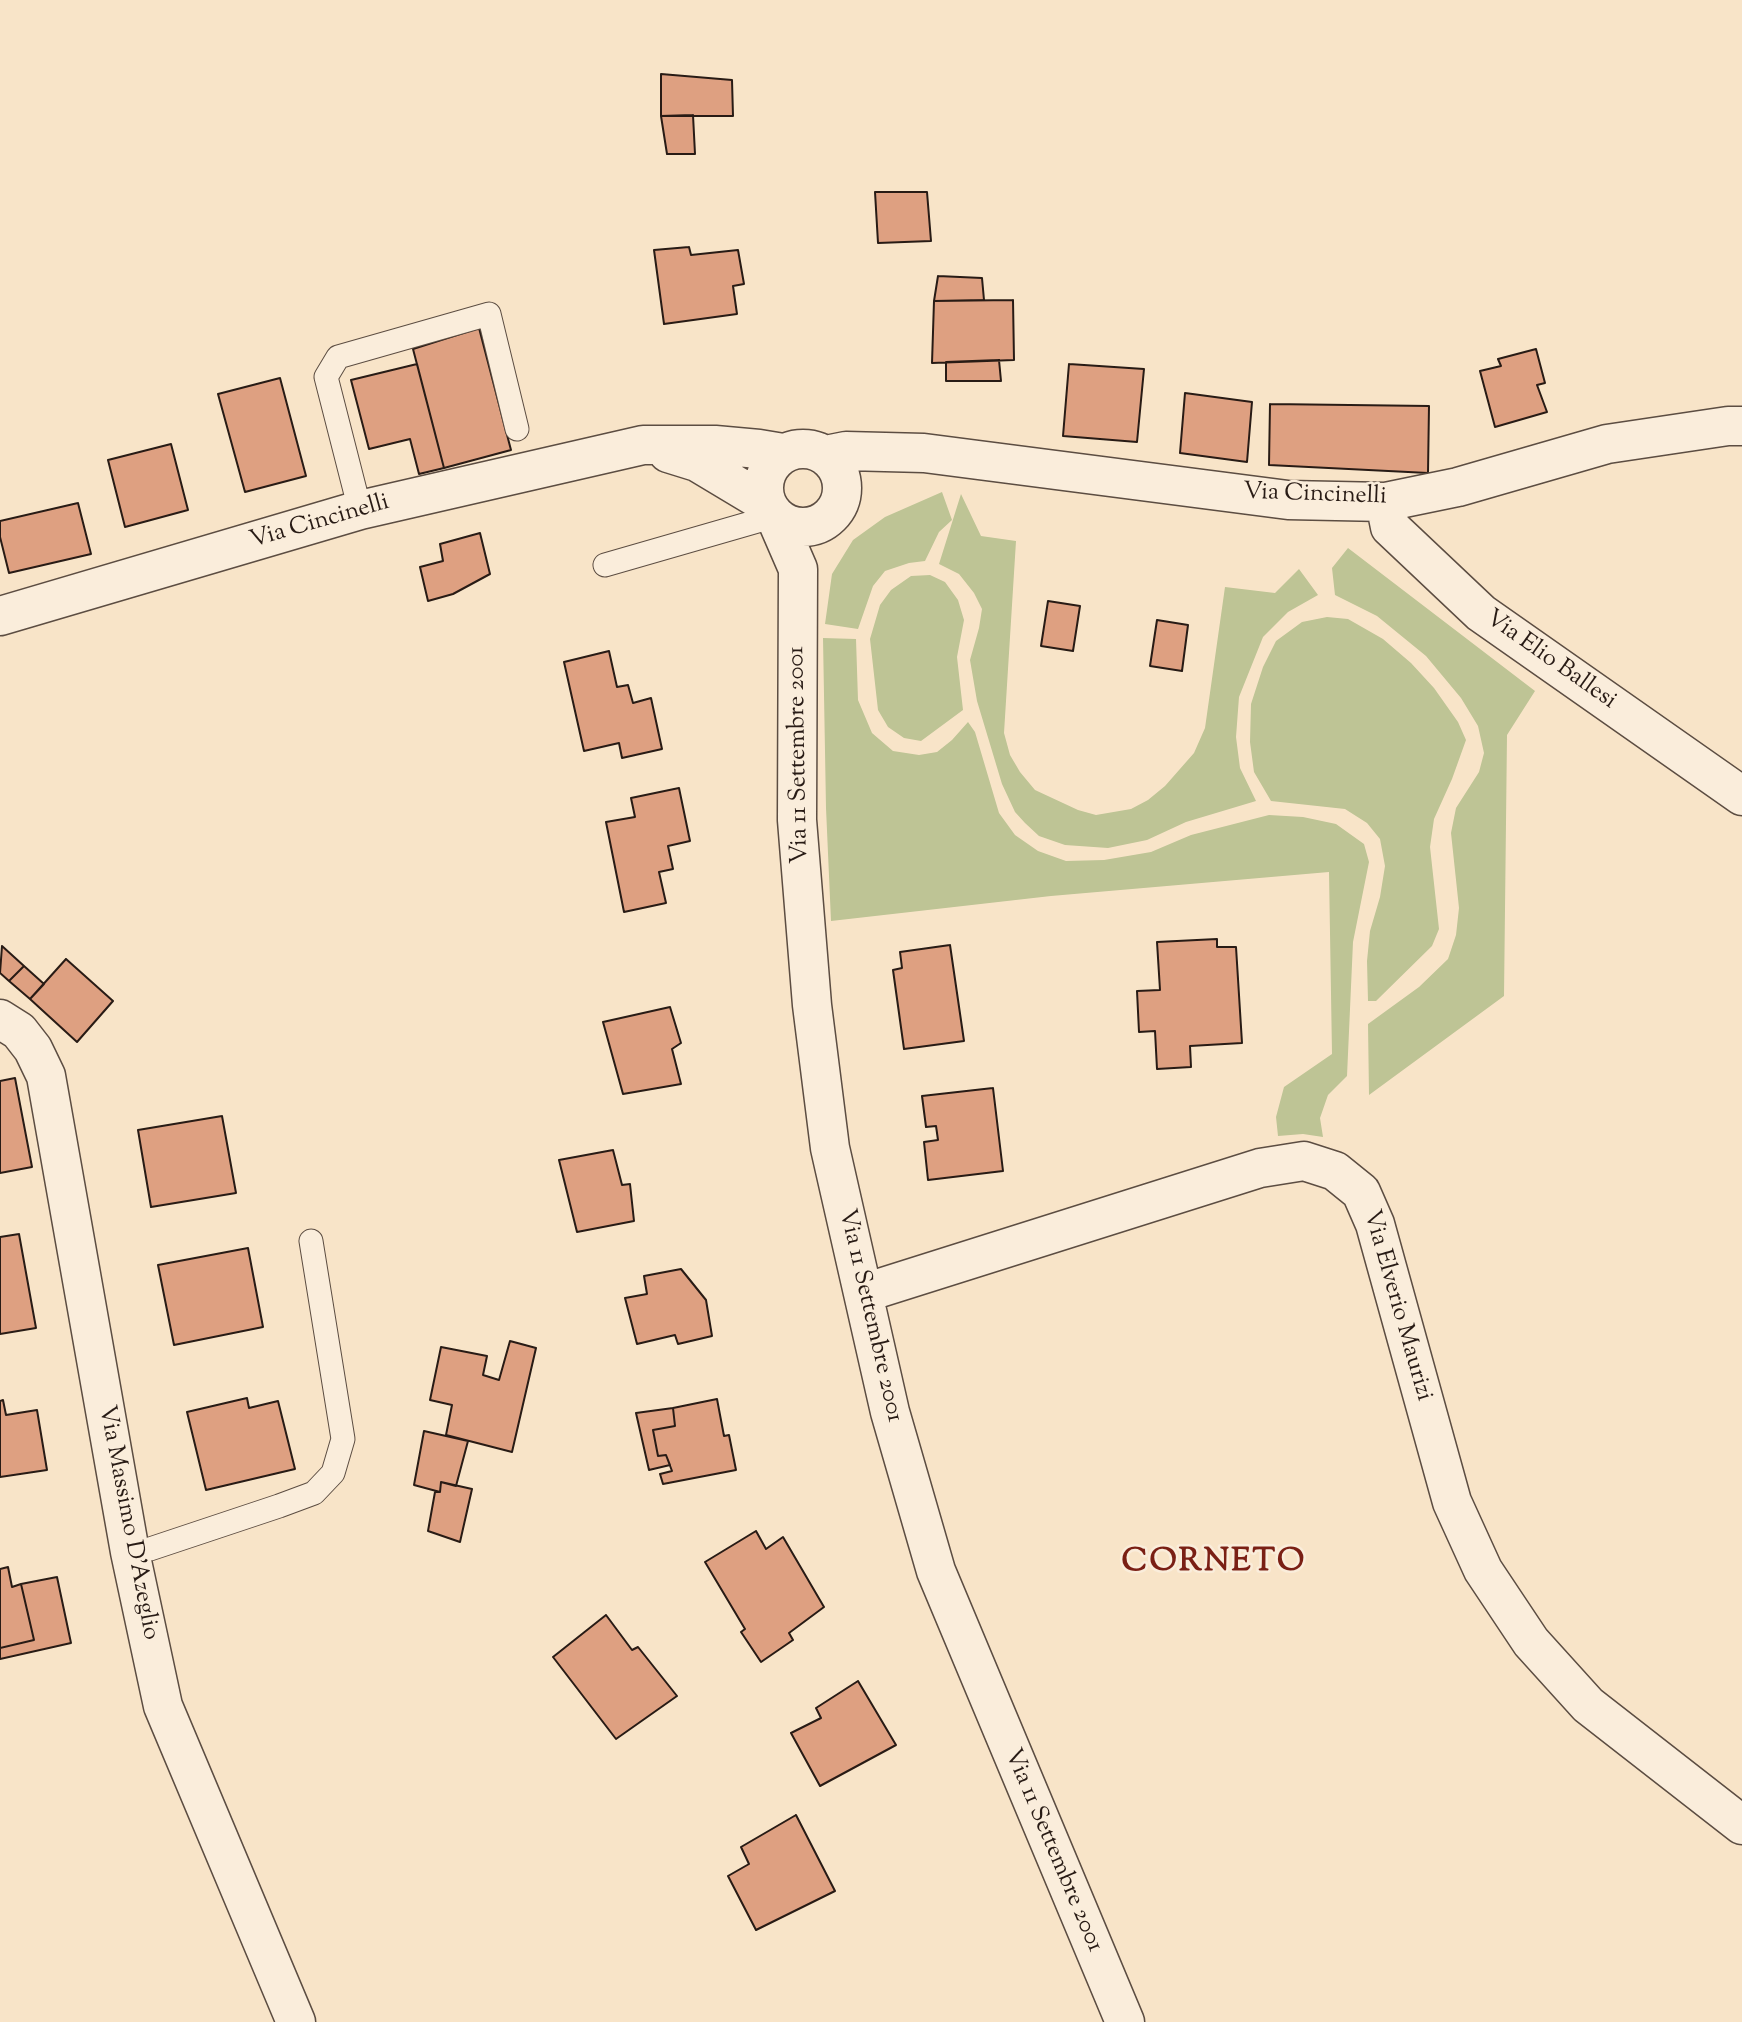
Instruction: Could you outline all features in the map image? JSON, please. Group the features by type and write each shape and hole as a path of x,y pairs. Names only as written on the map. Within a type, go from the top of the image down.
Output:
{"street":[{"name":"Via Cincinelli","path":"825,455 846,451 924,453 1288,500 1385,502 1458,487 1607,444 1742,426"},
{"name":"Via Cincinelli","path":"0,616 359,510 643,445 715,445 783,453"},
{"path":"643,445 697,462 771,510 787,524 801,528 816,526 881,475 924,453"},
{"path":"771,510 763,490 765,475 772,463 783,453 805,449 825,455 842,478 842,493 833,513"},
{"name":"Via Elio Ballesi","path":"1385,502 1390,527 1481,613 1742,796"},
{"name":"Via 11 Settembre 2001","path":"771,510 798,569"},
{"name":"Via 11 Settembre 2001","path":"833,513 806,550 798,569 797,820 812,1004 830,1148 890,1412 936,1571 1125,2022"},
{"name":"Via Massimo D'Azeglio","path":"0,1019 19,1031 33,1049 46,1076 130,1552 163,1706 296,2022"},
{"name":"Via Elverio Maurizi","path":"864,1293 1259,1168 1304,1161 1335,1171 1361,1192 1375,1224 1452,1502 1483,1570 1531,1642 1588,1705 1742,1825"}],"lane":[{"path":"359,510 326,377 338,357 489,314 517,429"},
{"path":"605,565 771,510"},
{"path":"130,1552 150,1549 314,1493 333,1474 343,1439 311,1241"}],"green space":[{"path":"942,492 952,520 939,532 925,561 885,571 873,586 858,629 825,624 832,574 853,540 885,517"},
{"path":"961,494 981,536 1016,541 1004,733 1010,755 1035,790 1078,810 1096,815 1131,809 1148,800 1165,786 1194,753 1205,728 1225,587 1275,593 1299,569 1318,595 1288,612 1263,637 1239,697 1236,737 1240,768 1256,801 1186,822 1147,840 1108,848 1065,845 1039,836 1025,823 1015,812 1002,784 977,701 970,660 982,609 974,593 959,574 939,564"},
{"path":"1348,548 1535,691 1507,735 1504,996 1369,1095 1368,1024 1419,987 1448,959 1456,935 1459,908 1451,833 1456,808 1479,772 1484,753 1478,726 1461,698 1426,656 1377,616 1335,595 1332,568"},
{"path":"930,575 945,582 958,600 964,620 957,657 963,710 921,741 904,738 888,727 878,710 870,639 880,605 891,590 911,576"},
{"path":"1327,617 1348,619 1383,639 1411,663 1434,688 1458,722 1466,740 1434,819 1430,847 1439,929 1432,946 1376,1001 1368,1001 1367,961 1370,931 1385,866 1380,839 1367,823 1345,809 1271,801 1254,772 1250,742 1251,704 1263,667 1276,641 1302,622"},
{"path":"823,638 856,639 858,700 872,733 893,751 919,755 937,752 968,722 975,732 999,813 1015,835 1038,851 1066,861 1104,860 1151,852 1191,835 1269,815 1303,817 1336,824 1364,844 1369,862 1353,942 1347,1076 1328,1095 1320,1118 1323,1137 1303,1134 1278,1136 1276,1117 1284,1087 1332,1054 1329,872 1051,896 831,921"}],"building":[{"path":"661,74 732,80 733,116 661,116"},
{"path":"693,115 695,154 667,154 661,116"},
{"path":"875,192 927,192 931,241 878,243"},
{"path":"689,247 691,255 738,250 744,284 733,286 737,314 664,324 654,250"},
{"path":"938,276 982,278 984,300 934,301"},
{"path":"1013,300 1014,360 932,363 934,301"},
{"path":"479,328 511,450 444,468 413,349"},
{"path":"1536,349 1545,383 1537,385 1547,412 1495,427 1480,371 1501,366 1498,359"},
{"path":"999,360 1001,381 946,381 946,362"},
{"path":"417,364 444,468 419,474 410,439 369,449 351,380"},
{"path":"1069,364 1144,369 1137,442 1063,436"},
{"path":"280,378 306,476 245,492 218,394"},
{"path":"1185,393 1252,402 1247,462 1180,453"},
{"path":"1270,404 1429,406 1428,473 1269,465"},
{"path":"171,444 188,510 125,527 108,460"},
{"path":"78,503 91,554 9,573 0,537 0,521"},
{"path":"480,533 490,574 453,594 428,601 420,567 443,561 440,544"},
{"path":"1048,601 1080,606 1073,651 1041,646"},
{"path":"1157,620 1188,625 1182,671 1150,666"},
{"path":"609,651 617,687 628,685 633,703 651,698 662,749 622,758 619,743 584,751 564,662"},
{"path":"679,788 690,841 668,846 673,869 659,872 666,903 624,912 606,822 635,817 631,798"},
{"path":"1217,939 1217,947 1236,947 1242,1043 1190,1046 1191,1067 1157,1069 1155,1031 1139,1032 1137,991 1160,990 1157,942"},
{"path":"950,945 964,1041 904,1049 893,970 902,968 900,952"},
{"path":"2,946 24,966 9,981 0,973"},
{"path":"66,959 113,1001 77,1042 30,999"},
{"path":"24,966 44,984 30,999 9,981"},
{"path":"670,1007 681,1043 672,1049 681,1084 623,1094 603,1022"},
{"path":"15,1078 32,1167 0,1173 0,1081"},
{"path":"993,1088 1003,1171 928,1180 924,1142 938,1140 936,1126 926,1127 922,1096"},
{"path":"222,1116 236,1193 151,1207 138,1130"},
{"path":"613,1150 622,1185 630,1184 634,1221 577,1232 559,1160"},
{"path":"19,1234 36,1328 0,1334 0,1237"},
{"path":"248,1248 263,1327 174,1345 158,1265"},
{"path":"681,1269 706,1300 712,1336 678,1344 675,1335 637,1344 625,1298 647,1294 644,1276"},
{"path":"510,1341 536,1348 512,1452 446,1435 452,1405 430,1400 441,1347 487,1356 483,1375 499,1380"},
{"path":"247,1398 249,1408 278,1401 295,1469 206,1490 187,1412"},
{"path":"717,1399 724,1436 729,1435 736,1470 663,1484 660,1474 672,1471 666,1455 658,1456 653,1430 675,1426 673,1408"},
{"path":"3,1400 6,1415 37,1410 47,1470 0,1477 0,1401"},
{"path":"673,1408 675,1426 653,1430 658,1456 666,1455 670,1465 649,1470 636,1413"},
{"path":"424,1431 468,1441 456,1486 441,1482 440,1492 414,1485"},
{"path":"441,1482 472,1489 460,1542 428,1531 435,1492 440,1492"},
{"path":"756,1531 766,1549 783,1537 824,1607 789,1633 793,1640 761,1662 741,1632 745,1629 705,1562"},
{"path":"8,1567 12,1587 21,1584 34,1640 0,1648 0,1569"},
{"path":"57,1577 71,1643 0,1659 0,1648 34,1640 21,1584"},
{"path":"606,1615 632,1650 638,1647 677,1696 616,1739 553,1657"},
{"path":"858,1681 896,1745 820,1786 791,1733 821,1718 816,1708"},
{"path":"796,1815 835,1891 756,1930 728,1876 749,1864 741,1847"}],"district":[{"name":"CORNETO","path":"1214,1565"}]}
